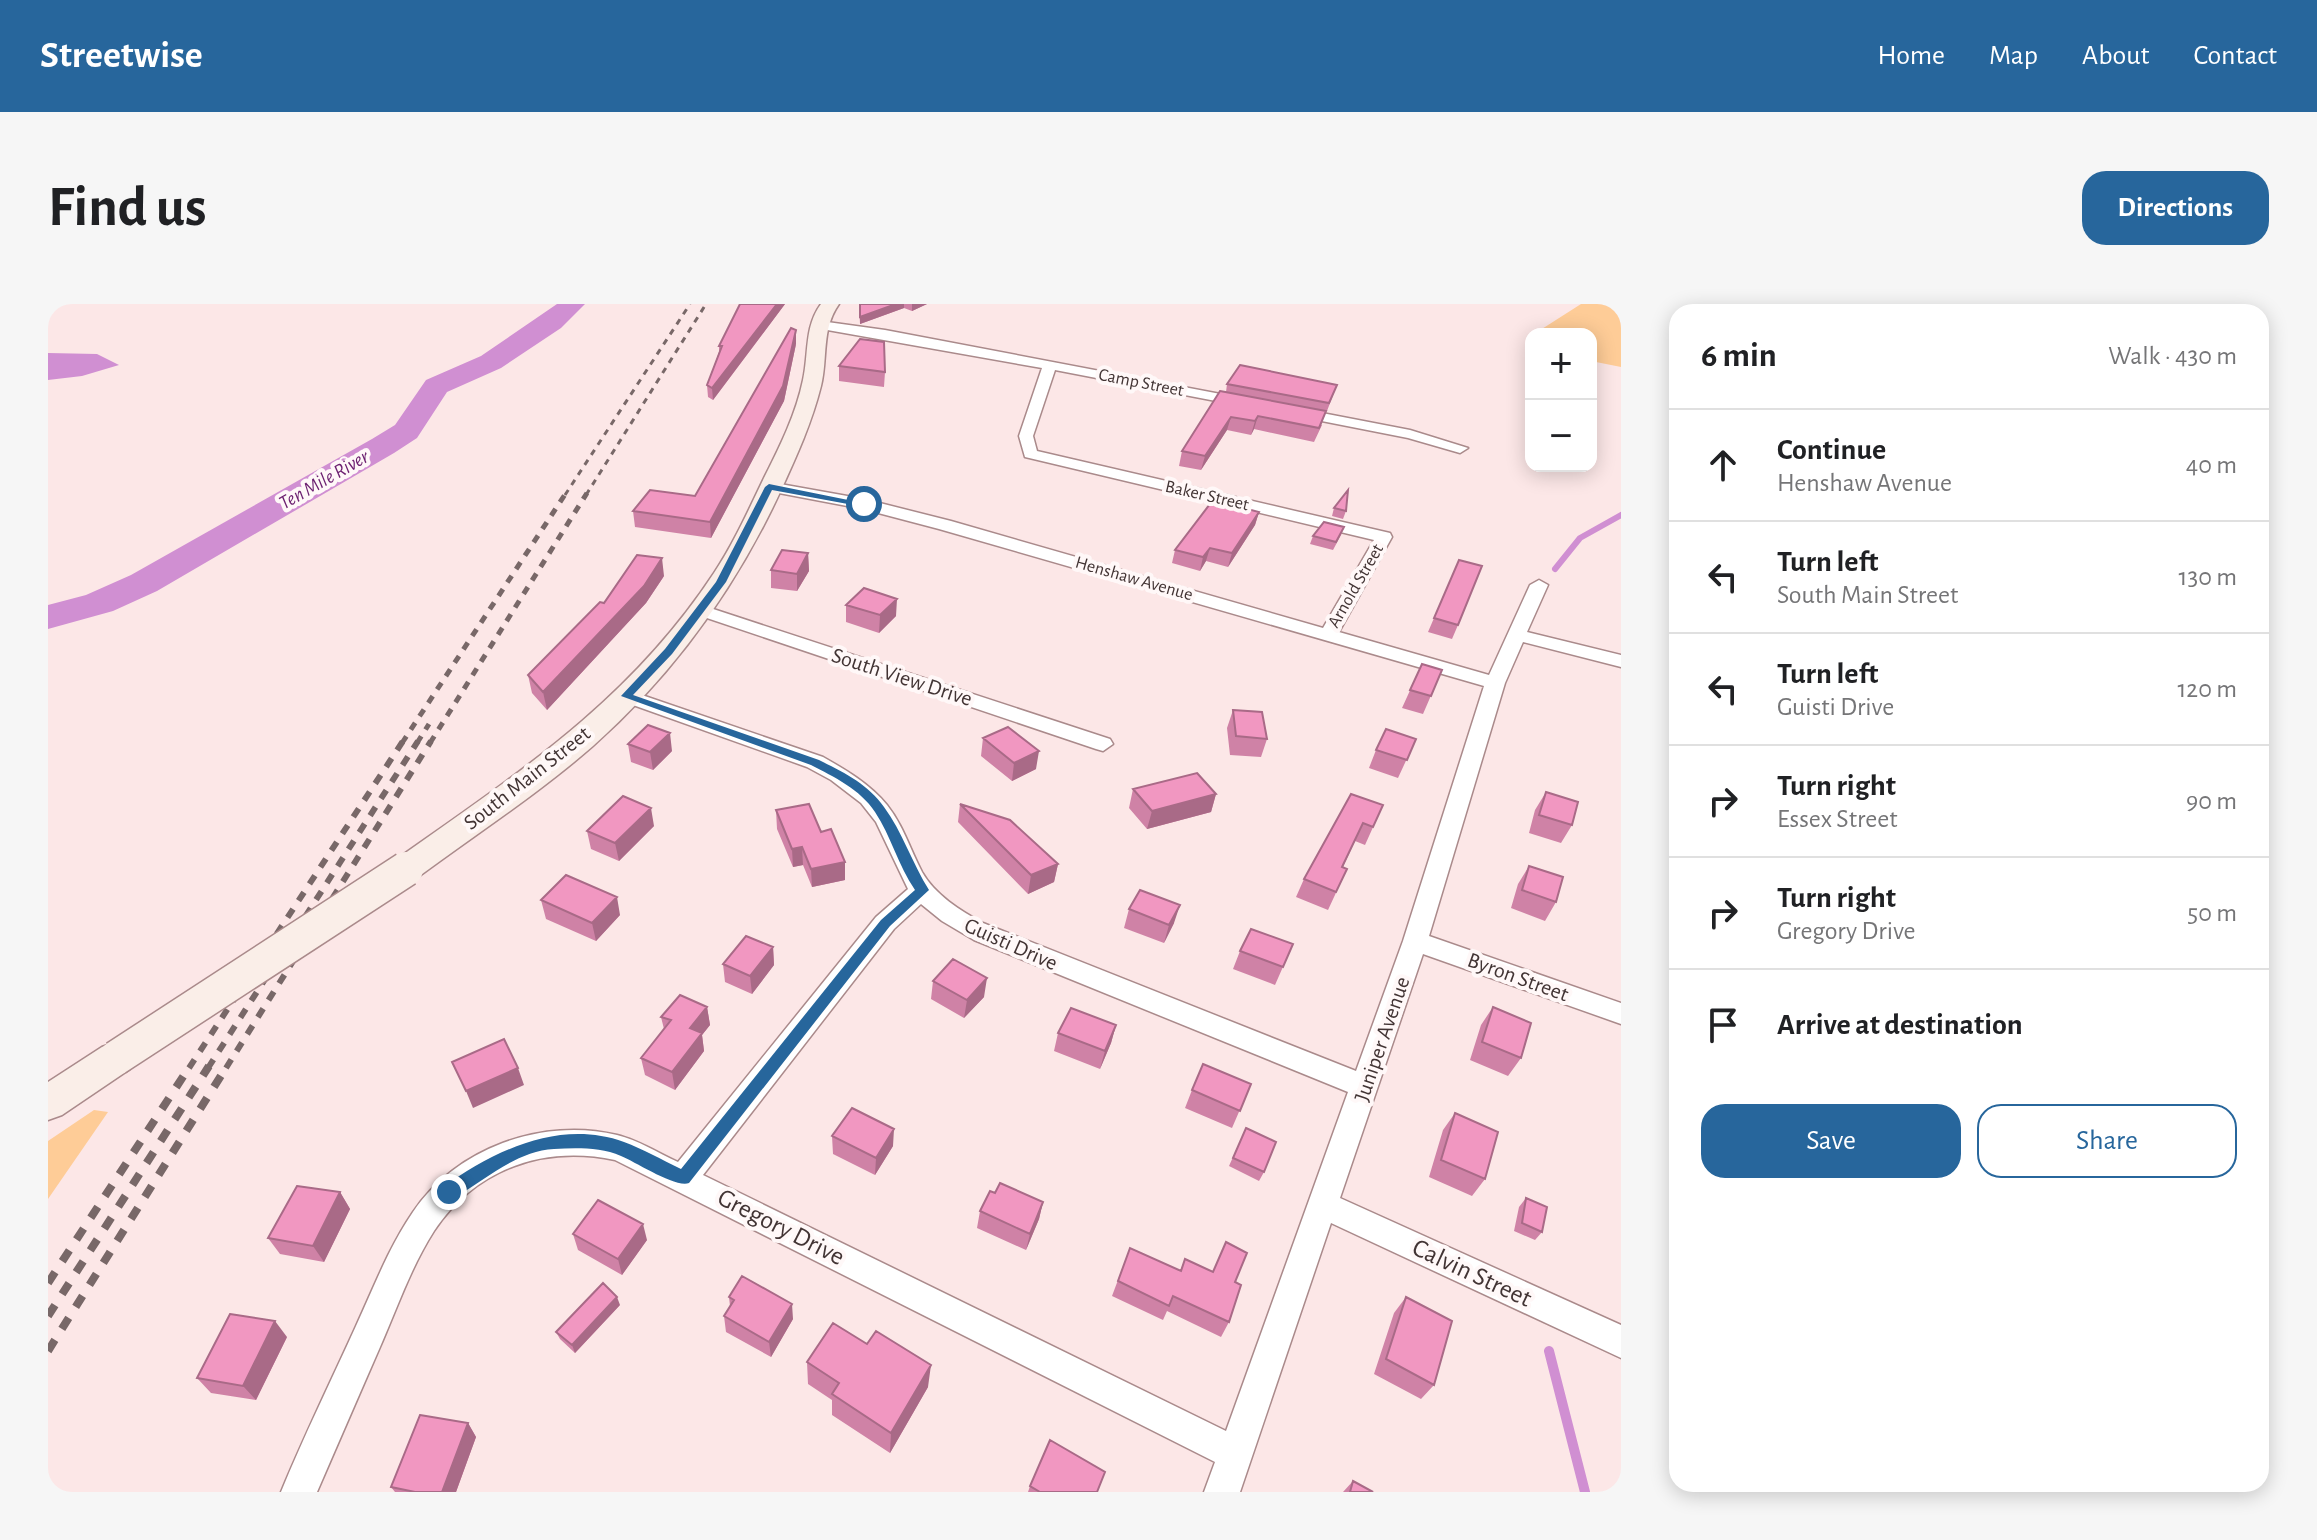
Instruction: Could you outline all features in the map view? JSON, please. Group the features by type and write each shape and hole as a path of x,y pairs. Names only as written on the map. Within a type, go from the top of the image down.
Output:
{"main road":[{"name":"South Main Street","path":"48,1103 406,869 560,757 626,696 668,651 728,570 796,431 812,381 825,315"}],"street":[{"name":"Camp Street","path":"825,315 885,334 1410,434 1460,448"},
{"name":"Baker Street","path":"1050,365 1026,436 1030,454 1384,537"},
{"name":"Henshaw Avenue","path":"769,487 864,504 945,525 1495,683"},
{"name":"Arnold Street","path":"1328,635 1384,537"},
{"name":"Juniper Avenue","path":"1222,1492 1415,941 1495,683 1539,585"},
{"name":"South View Drive","path":"701,610 1103,744"},
{"path":"1517,635 1621,661"},
{"name":"Guisti Drive","path":"626,696 815,762 841,775 862,790 880,810 922,890 958,921 983,934 1365,1087"},
{"path":"683,1178 885,923 922,890"},
{"name":"Byron Street","path":"1415,941 1621,1014"},
{"name":"Gregory Drive","path":"299,1492 397,1270 427,1217 449,1192 508,1156 546,1143 570,1141 620,1148 1235,1454"},
{"name":"Calvin Street","path":"1324,1205 1621,1342"}],"shaded area":[{"path":"1581,304 1621,304 1621,367 1597,362 1597,328 1543,328"},
{"path":"48,353 97,354 119,365 82,376 48,380"},
{"path":"94,1110 108,1112 48,1199 48,1141"}],"building":[{"path":"740,304 777,304 712,388 707,385 722,346 719,346"},
{"path":"860,304 896,304 860,317"},
{"path":"791,328 796,330 783,386 710,522 633,511 650,490 695,496"},
{"path":"860,339 884,342 885,372 839,366"},
{"path":"1240,365 1337,385 1329,403 1227,384"},
{"path":"1220,391 1326,411 1319,428 1258,416 1255,421 1231,417 1205,456 1182,451"},
{"path":"1348,490 1346,511 1334,508"},
{"path":"1213,500 1259,512 1232,553 1210,548 1203,557 1175,550"},
{"path":"1324,522 1344,527 1336,542 1313,536"},
{"path":"782,550 808,553 797,574 771,570"},
{"path":"637,555 662,558 644,586 543,692 528,675 600,602 604,603"},
{"path":"1459,560 1482,566 1458,625 1434,618"},
{"path":"864,588 897,599 880,615 846,605"},
{"path":"1422,664 1442,670 1431,696 1410,690"},
{"path":"1233,710 1262,712 1267,739 1236,736"},
{"path":"648,725 670,733 650,752 628,744"},
{"path":"1008,727 1039,751 1014,763 983,738"},
{"path":"1386,729 1416,739 1407,760 1376,750"},
{"path":"1197,773 1216,794 1152,811 1133,789"},
{"path":"1546,792 1578,802 1572,825 1539,815"},
{"path":"1351,794 1383,805 1373,827 1363,823 1342,867 1347,869 1336,892 1304,879"},
{"path":"623,796 651,808 615,843 587,831"},
{"path":"809,804 821,832 831,829 845,862 811,869 802,847 792,849 776,810"},
{"path":"960,804 1010,820 1058,864 1031,875"},
{"path":"1529,866 1563,877 1556,902 1522,890"},
{"path":"566,875 617,897 592,923 541,900"},
{"path":"1140,890 1180,905 1169,925 1129,909"},
{"path":"1251,929 1293,944 1283,967 1240,951"},
{"path":"746,936 773,947 750,976 723,964"},
{"path":"953,959 987,978 967,1000 933,981"},
{"path":"680,995 707,1007 690,1028 702,1033 672,1072 641,1058 671,1020 661,1017"},
{"path":"1493,1007 1531,1023 1521,1058 1482,1042"},
{"path":"1071,1008 1116,1025 1105,1051 1058,1033"},
{"path":"504,1039 518,1068 466,1091 452,1062"},
{"path":"1203,1064 1251,1084 1240,1111 1192,1090"},
{"path":"852,1108 894,1129 876,1158 832,1136"},
{"path":"1455,1113 1498,1132 1485,1179 1441,1160"},
{"path":"1246,1128 1276,1142 1264,1172 1233,1158"},
{"path":"1000,1183 1043,1202 1030,1234 980,1211 990,1191 995,1193"},
{"path":"297,1186 340,1192 313,1246 268,1238"},
{"path":"1526,1198 1547,1207 1542,1232 1522,1223"},
{"path":"598,1200 643,1224 618,1259 573,1234"},
{"path":"1226,1242 1247,1253 1235,1282 1241,1285 1229,1322 1173,1296 1169,1306 1118,1281 1130,1248 1181,1271 1185,1259 1213,1272"},
{"path":"742,1276 792,1304 769,1342 724,1316 734,1300 729,1297"},
{"path":"603,1283 617,1297 572,1345 556,1332"},
{"path":"1406,1297 1452,1321 1434,1385 1386,1359"},
{"path":"230,1314 275,1321 243,1386 197,1378"},
{"path":"833,1323 867,1344 876,1331 931,1365 891,1433 832,1394 839,1383 807,1362"},
{"path":"420,1415 468,1423 442,1492 415,1492 391,1487"},
{"path":"1050,1440 1105,1472 1097,1492 1040,1492 1030,1486"},
{"path":"1353,1481 1373,1492 1350,1492"}],"waterway":[{"name":"Ten Mile River","path":"48,617 99,603 144,583 383,446 406,431 436,386 491,362 552,322 572,304"},
{"path":"1555,569 1580,538 1621,515"},
{"path":"1549,1351 1585,1492"}],"railway":[{"path":"565,495 690,304"},
{"path":"586,495 706,304"},
{"path":"402,743 566,493"},
{"path":"430,743 587,493"},
{"path":"417,743 429,724"},
{"path":"189,1068 403,741"},
{"path":"208,1068 418,741"},
{"path":"226,1068 431,741"},
{"path":"48,1283 190,1066"},
{"path":"48,1316 209,1066"},
{"path":"48,1351 227,1066"}],"route":[{"path":"449,1192 508,1156 546,1143 583,1141 620,1148 683,1178 885,923 922,890 880,810 862,790 841,775 815,762 626,696 668,651 721,582 769,487 864,504"}]}
